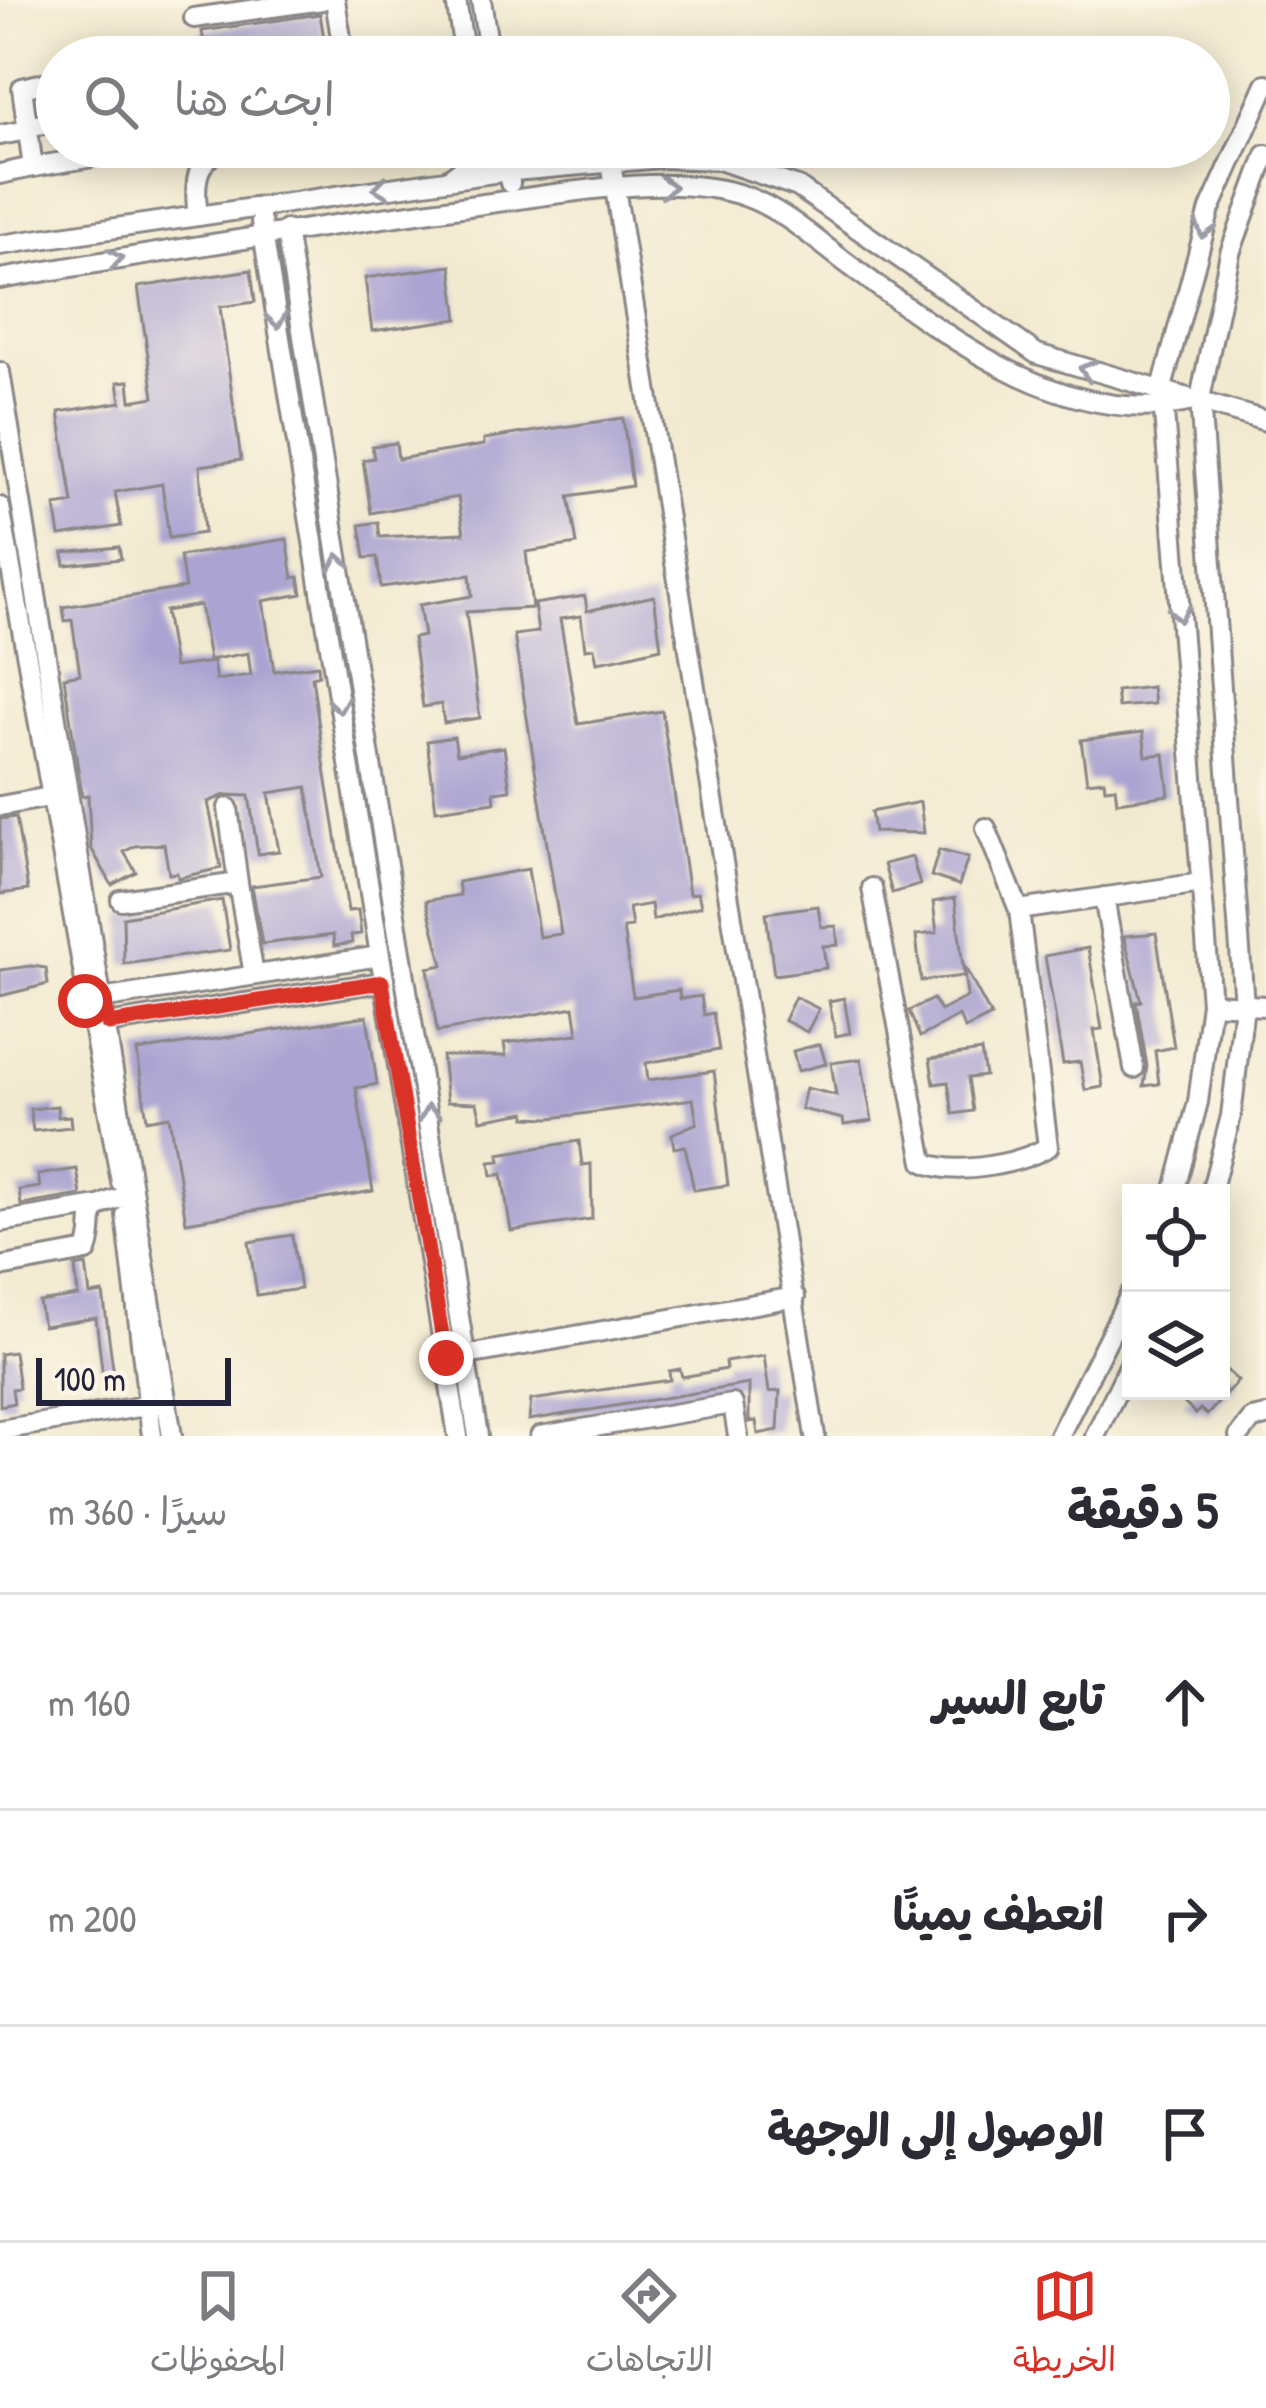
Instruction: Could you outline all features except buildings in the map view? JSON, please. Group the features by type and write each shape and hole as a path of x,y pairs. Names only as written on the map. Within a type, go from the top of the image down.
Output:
{"street":[{"path":"194,18 322,0"},
{"path":"335,0 341,36"},
{"path":"456,0 462,36"},
{"path":"481,0 487,36"},
{"path":"1230,164 1266,84"},
{"path":"0,93 36,85"},
{"path":"22,88 33,167"},
{"path":"0,135 36,126"},
{"path":"1213,1184 1231,1117 1244,1005 1200,399 1230,253 1266,155"},
{"path":"0,174 36,166"},
{"path":"198,216 194,184 200,168"},
{"path":"448,179 463,168"},
{"path":"508,168 513,200"},
{"path":"0,245 546,168"},
{"path":"610,168 815,1436"},
{"path":"752,168 798,187 1037,354 1266,421"},
{"path":"1176,1184 1198,1102 1211,1003 1162,388 1210,209 1228,168"},
{"path":"0,279 286,230 513,200 714,187 751,198 1023,378 1072,397 1162,409 1200,399"},
{"path":"259,205 382,982 455,1358 478,1436"},
{"path":"286,230 455,1358 458,1436"},
{"path":"0,372 94,1000"},
{"path":"0,508 50,797 99,1025 157,1404 156,1434"},
{"path":"0,806 50,797"},
{"path":"228,808 254,975"},
{"path":"872,888 924,1162 944,1172 1034,1155 1048,1147 1019,910 986,828"},
{"path":"121,900 238,883"},
{"path":"1019,910 1201,884"},
{"path":"1103,897 1134,1068"},
{"path":"94,1000 380,956"},
{"path":"99,1025 382,982"},
{"path":"1211,1003 1266,1006"},
{"path":"99,1025 157,1404"},
{"path":"0,1222 124,1198"},
{"path":"0,1267 87,1251 88,1218 98,1206"},
{"path":"455,1358 794,1297"},
{"path":"1059,1436 1122,1312"},
{"path":"1095,1436 1122,1380"},
{"path":"0,1430 157,1404"},
{"path":"540,1436 655,1426 733,1404 738,1436"},
{"path":"1239,1436 1252,1419 1266,1417"}],"route":[{"path":"85,1001 104,998 108,1024 382,982 446,1358"}]}
